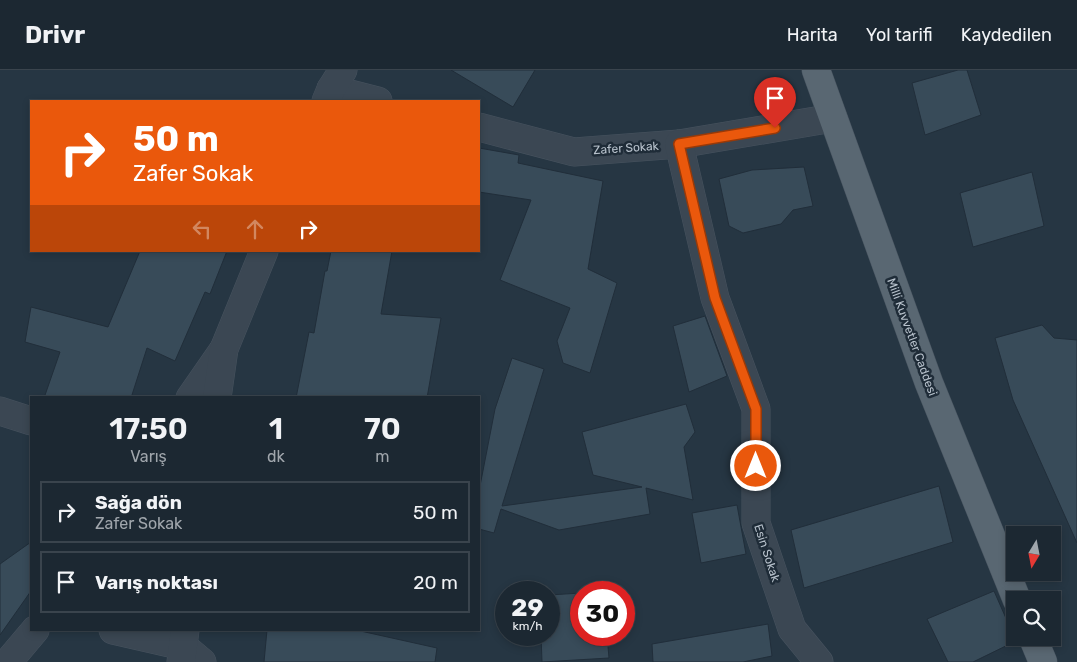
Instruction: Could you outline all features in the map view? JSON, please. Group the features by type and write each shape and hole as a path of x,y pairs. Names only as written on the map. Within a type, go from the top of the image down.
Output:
{"main road":[{"name":"Milli Kuvvetler Caddesi","path":"816,70 929,383 1013,591"},
{"path":"1035,646 1042,662"}],"street":[{"path":"333,87 375,100"},
{"name":"Zafer Sokak","path":"480,127 574,152 679,144 833,118"},
{"name":"Esin Sokak","path":"679,144 715,298 756,409 756,523 792,629 819,662"},
{"path":"191,396 224,349 264,252"},
{"path":"217,396 224,349"},
{"path":"0,411 30,421"},
{"path":"8,662 34,631"},
{"path":"117,631 188,650"}],"building":[{"path":"451,70 535,70 513,107"},
{"path":"958,70 967,70 981,115 925,135 912,83"},
{"path":"480,148 519,155 518,163 603,181 588,269 617,283 590,373 563,363 557,341 570,308 500,280 531,200 480,192"},
{"path":"804,167 813,206 793,210 781,224 743,233 729,226 719,179 752,170"},
{"path":"1032,172 1044,226 973,247 960,193"},
{"path":"140,252 227,252 210,294 205,292 175,361 147,348 132,396 45,396 60,352 25,342 31,307 108,327"},
{"path":"331,252 392,252 381,314 441,318 427,396 296,396 309,332 314,333 325,271 327,271"},
{"path":"705,316 727,376 689,392 673,326"},
{"path":"1042,325 1054,338 1077,340 1077,543 1013,400 995,338"},
{"path":"512,358 544,369 502,506 642,487 593,475 582,432 686,404 695,432 684,447 693,500 646,488 650,514 559,530 501,509 494,533 480,529 480,486 495,409"},
{"path":"939,486 953,542 804,588 791,530"},
{"path":"737,505 746,554 701,563 692,513"},
{"path":"30,543 30,592 0,635 0,564"},
{"path":"994,591 1006,618 1006,646 973,662 948,662 927,619"},
{"path":"560,594 570,594 570,646 608,646 609,658 542,662 541,646 560,646"},
{"path":"768,624 772,656 743,662 653,662 652,644"},
{"path":"267,631 360,631 437,648 435,662 264,662"}],"route":[{"path":"756,466 756,409 715,298 679,144 775,128"}]}
